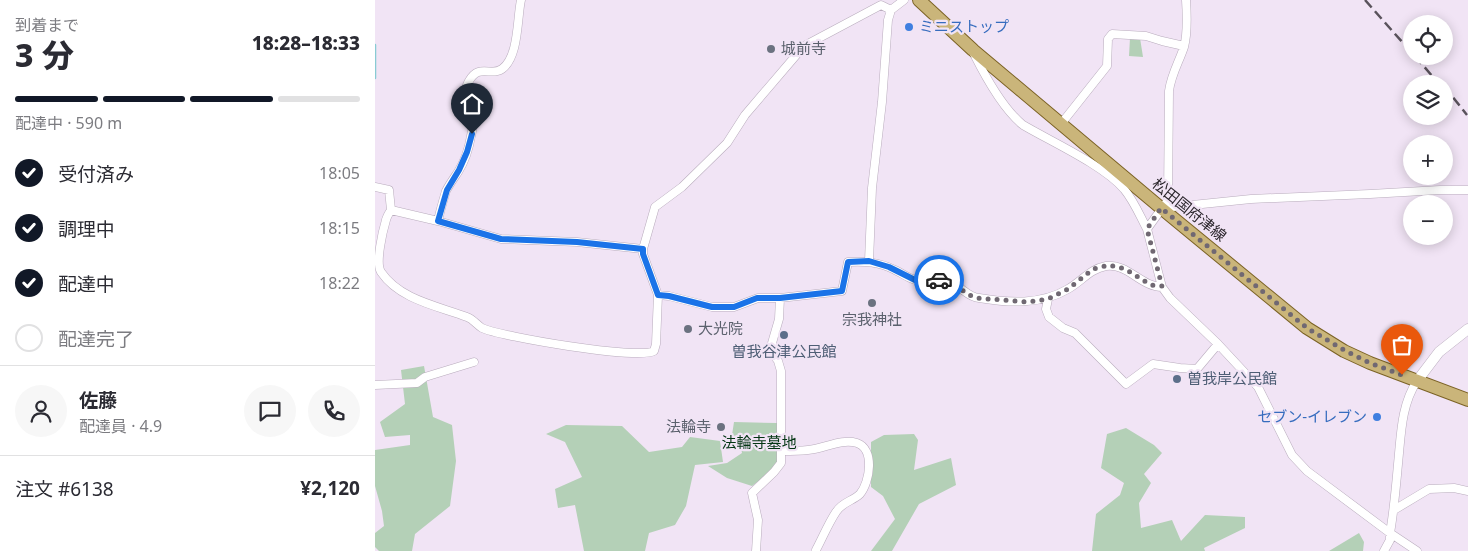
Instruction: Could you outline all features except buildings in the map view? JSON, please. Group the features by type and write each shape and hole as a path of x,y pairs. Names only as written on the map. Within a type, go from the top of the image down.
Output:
{"main road":[{"name":"松田国府津線","path":"919,0 973,50 1307,328 1353,355 1468,400"}],"street":[{"path":"438,221 447,190 459,170 472,134 473,106 466,90 469,81 479,71 498,71 502,70 506,65 516,42 521,0"},
{"path":"869,261 872,188 882,102 888,20 891,10 904,0"},
{"path":"1147,229 1161,208 1167,204 1168,200 1169,91 1171,80 1184,46 1187,13 1186,0"},
{"path":"375,186 389,190 391,210 386,218 379,266 381,271 396,287 409,295 450,312 469,317 482,328 527,339 631,354 649,354 654,351 656,344 658,295 643,254 643,249 655,207 682,188 727,143 745,114 804,46 881,5 891,10"},
{"path":"1061,124 1107,66 1108,39 1112,34 1146,36 1184,46"},
{"path":"973,50 984,74 1014,117 1023,125 1099,169 1120,185 1137,208 1147,229 1162,286 1170,298 1218,344 1258,387 1292,455 1307,471 1390,534 1417,551"},
{"path":"1161,208 1251,199 1468,190"},
{"path":"391,210 501,239 577,242 643,249"},
{"path":"658,295 712,307 734,307 757,298 780,298 842,291 848,262 869,261 889,267 915,280 938,279 955,284 967,294 977,298 1027,302 1048,299 1068,289 1093,269 1109,265 1125,269 1151,285 1162,286"},
{"path":"756,551 758,520 752,493 781,463 779,434 781,372 778,361 773,354 772,343 779,319 780,298"},
{"path":"1048,299 1047,309 1049,317 1063,328 1075,333 1126,384 1153,364 1197,369 1218,344"},
{"path":"1384,551 1390,540 1402,422 1412,389 1439,352 1468,329"},
{"path":"375,385 417,383 425,378 474,362"},
{"path":"781,451 827,447 839,442 857,443 867,452 869,458 868,468 863,488 859,495 842,504 816,550"},
{"path":"1394,510 1429,489 1454,488 1468,491"}],"green space":[{"path":"1130,38 1140,38 1143,57 1129,56"},
{"path":"424,366 433,417 452,425 456,461 450,506 415,534 412,551 379,551 375,547 375,533 384,526 375,486 375,450 410,445 410,435 385,437 380,422 405,404 401,370"},
{"name":"法輪寺墓地","path":"734,422 777,423 779,463 772,471 752,486 727,478 708,466 727,463 742,453 739,438 732,435"},
{"path":"566,425 622,426 649,452 682,447 690,437 720,441 723,462 695,465 686,506 675,525 649,533 645,551 584,551 575,505 558,508 555,489 582,477 565,442 546,434"},
{"path":"1126,428 1154,445 1162,453 1144,474 1151,483 1139,503 1141,528 1172,520 1181,541 1205,515 1245,517 1245,528 1204,548 1205,551 1092,551 1096,514 1120,495 1124,483 1101,468 1107,434"},
{"path":"914,434 918,440 914,470 951,458 956,485 919,504 892,551 871,551 895,519 883,496 871,487 871,442 884,435"},
{"path":"1359,533 1364,542 1363,551 1329,551"}],"waterway":[{"path":"375,45 375,78"}],"railway":[{"path":"1365,0 1403,43"},
{"path":"1423,65 1431,75"},
{"path":"1453,97 1467,115"}],"way so far":[{"path":"939,280 955,284 967,294 977,298 1013,302 1048,299 1068,289 1093,269 1109,265 1125,269 1156,287 1162,286 1159,281 1147,229 1161,208 1307,328 1327,341 1370,363 1402,375"}],"place":[{"name":"ミニストップ","path":"909,27"},
{"name":"城前寺","path":"771,49"},
{"name":"宗我神社","path":"872,303"},
{"name":"大光院","path":"688,329"},
{"name":"曽我谷津公民館","path":"784,335"},
{"name":"曽我岸公民館","path":"1177,379"},
{"name":"セブン-イレブン","path":"1377,417"},
{"name":"法輪寺","path":"721,427"}],"route":[{"path":"472,134 459,170 447,190 438,221 501,239 577,242 643,249 643,254 658,295 712,307 734,307 757,298 780,298 842,291 848,262 858,261 869,261 889,267 915,280 939,280"}]}
